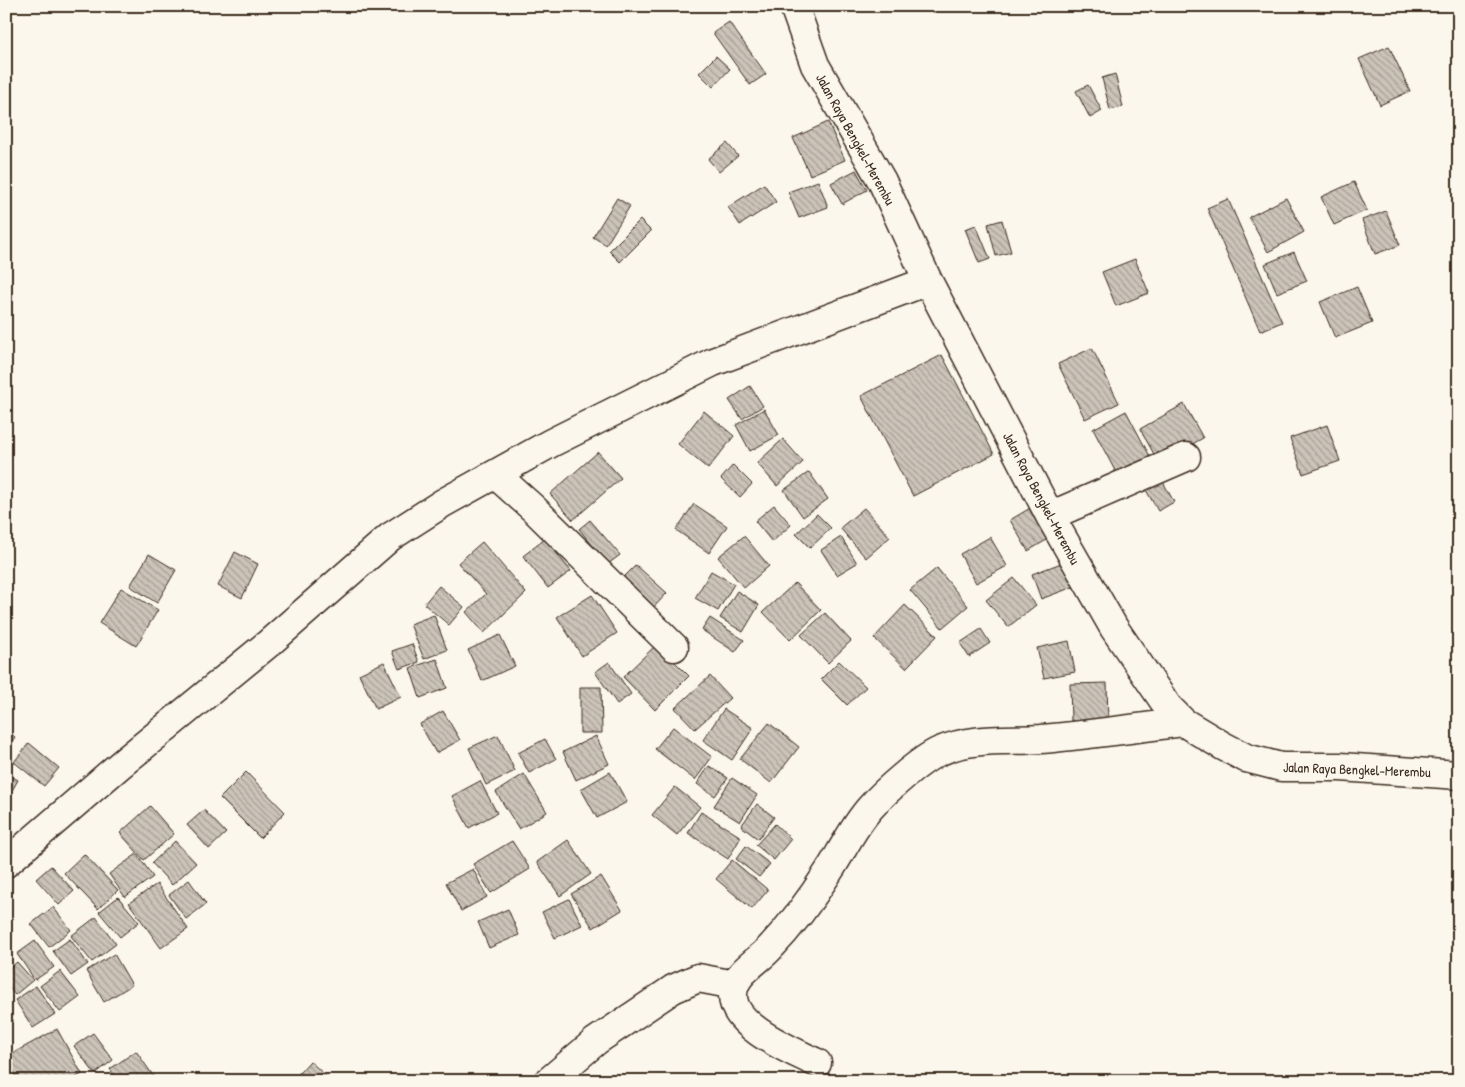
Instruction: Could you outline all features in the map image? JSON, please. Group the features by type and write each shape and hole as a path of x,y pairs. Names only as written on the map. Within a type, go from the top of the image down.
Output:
{"street":[{"name":"Jalan Raya Bengkel-Merembu","path":"794,6 815,65 882,181 928,281 1050,516 1114,628 1168,707 1183,722 1199,733 1246,758 1281,767 1340,767 1459,775"},
{"path":"6,863 120,765 334,588 390,537 443,503 552,443 713,362 928,281"},
{"path":"1050,516 1186,457"},
{"path":"496,475 534,509 674,647"},
{"path":"817,1064 770,1038 741,1017 733,996 735,985 739,977 769,949 800,912 829,872 854,829 871,807 920,762 939,751 956,745 993,740 1039,739 1183,722"},
{"path":"549,1081 596,1041 673,989 698,978 735,985"}],"building":[{"path":"729,22 766,74 750,85 713,33"},
{"path":"1389,46 1410,91 1380,105 1359,59"},
{"path":"716,56 730,69 713,87 699,73"},
{"path":"1115,74 1123,107 1110,110 1102,78"},
{"path":"1088,85 1102,111 1090,118 1076,91"},
{"path":"828,122 845,160 810,175 793,138"},
{"path":"727,143 738,156 719,172 708,159"},
{"path":"856,170 867,190 842,204 831,183"},
{"path":"818,181 828,207 799,218 788,192"},
{"path":"1354,182 1367,210 1334,225 1321,197"},
{"path":"764,184 776,202 740,225 728,207"},
{"path":"617,198 630,206 606,245 593,237"},
{"path":"1286,198 1304,232 1268,252 1249,217"},
{"path":"1228,199 1282,322 1260,331 1207,208"},
{"path":"1386,211 1400,245 1375,254 1362,220"},
{"path":"640,220 651,231 620,262 609,251"},
{"path":"1002,220 1011,252 996,256 988,224"},
{"path":"976,225 990,259 979,263 965,229"},
{"path":"1294,252 1307,281 1277,293 1265,264"},
{"path":"1135,259 1149,293 1116,306 1102,272"},
{"path":"1357,287 1372,323 1335,338 1320,302"},
{"path":"1092,348 1119,403 1085,419 1058,364"},
{"path":"942,355 994,454 913,496 861,396"},
{"path":"750,386 763,406 742,419 729,400"},
{"path":"1184,404 1203,438 1159,463 1140,429"},
{"path":"764,409 779,435 750,451 736,425"},
{"path":"704,411 734,436 708,469 678,444"},
{"path":"1126,411 1154,464 1121,482 1093,429"},
{"path":"1327,425 1340,461 1303,474 1290,438"},
{"path":"783,439 803,462 777,486 757,463"},
{"path":"598,452 621,478 573,520 550,494"},
{"path":"733,465 752,484 740,497 721,479"},
{"path":"809,472 828,499 803,517 784,490"},
{"path":"1158,473 1174,502 1158,511 1142,483"},
{"path":"694,504 727,526 709,553 676,530"},
{"path":"774,505 791,525 772,542 755,521"},
{"path":"1032,507 1050,538 1028,551 1010,520"},
{"path":"864,508 890,537 866,558 840,528"},
{"path":"817,514 831,528 810,548 796,534"},
{"path":"590,520 620,555 608,564 579,529"},
{"path":"744,536 769,566 744,588 718,557"},
{"path":"841,537 857,563 837,575 821,550"},
{"path":"990,537 1007,566 976,583 960,554"},
{"path":"545,539 571,571 548,588 523,556"},
{"path":"482,542 526,593 484,633 466,612 486,594 458,563"},
{"path":"235,552 258,564 242,598 218,586"},
{"path":"149,554 176,570 157,603 130,586"},
{"path":"1064,562 1073,587 1041,599 1032,574"},
{"path":"636,565 667,593 654,607 623,578"},
{"path":"937,568 968,606 942,628 910,590"},
{"path":"711,571 734,584 718,611 695,598"},
{"path":"1014,578 1036,605 1008,627 986,600"},
{"path":"795,583 821,610 790,640 763,612"},
{"path":"439,586 464,607 449,625 424,604"},
{"path":"121,588 158,610 136,646 99,623"},
{"path":"737,591 759,605 743,632 720,618"},
{"path":"592,595 617,633 582,656 557,617"},
{"path":"905,605 937,636 906,668 874,638"},
{"path":"825,613 851,641 828,663 801,635"},
{"path":"434,615 447,650 424,659 410,624"},
{"path":"710,618 744,640 735,652 702,630"},
{"path":"981,629 990,643 969,657 960,643"},
{"path":"500,635 515,666 482,681 468,650"},
{"path":"1069,641 1075,672 1044,678 1037,648"},
{"path":"412,644 419,662 399,669 392,651"},
{"path":"657,644 689,676 655,710 623,677"},
{"path":"437,659 447,688 420,698 410,668"},
{"path":"839,661 866,687 847,705 821,679"},
{"path":"384,662 401,697 376,709 359,674"},
{"path":"609,662 631,694 617,704 595,672"},
{"path":"710,676 730,698 695,729 675,708"},
{"path":"1107,683 1108,721 1071,721 1070,684"},
{"path":"580,687 601,687 602,733 580,733"},
{"path":"724,709 753,728 732,760 703,740"},
{"path":"443,711 460,740 436,753 420,724"},
{"path":"769,723 799,747 771,783 740,759"},
{"path":"673,727 712,757 695,780 655,749"},
{"path":"6,731 15,737 6,750"},
{"path":"498,735 515,771 486,785 469,748"},
{"path":"596,736 609,764 576,780 563,752"},
{"path":"545,739 556,759 529,773 518,753"},
{"path":"29,743 59,768 44,786 14,762"},
{"path":"709,766 728,778 715,796 697,784"},
{"path":"246,772 285,812 260,838 220,798"},
{"path":"610,772 627,802 597,818 581,789"},
{"path":"6,773 18,780 6,801"},
{"path":"524,774 547,812 519,829 496,792"},
{"path":"732,778 757,795 740,822 714,806"},
{"path":"480,781 497,813 469,828 452,796"},
{"path":"675,787 700,807 677,835 652,815"},
{"path":"757,804 774,817 758,839 741,826"},
{"path":"150,806 174,834 144,860 120,833"},
{"path":"204,810 226,833 209,849 187,825"},
{"path":"701,812 741,837 728,859 688,833"},
{"path":"775,824 791,839 774,860 756,845"},
{"path":"568,840 591,874 560,896 537,862"},
{"path":"175,841 196,863 172,885 152,863"},
{"path":"512,841 530,869 491,893 473,864"},
{"path":"746,846 770,864 759,877 736,859"},
{"path":"84,854 118,890 98,909 64,873"},
{"path":"137,854 153,877 125,897 109,874"},
{"path":"732,860 768,890 752,909 716,879"},
{"path":"51,866 74,891 59,905 36,879"},
{"path":"473,869 487,897 461,911 446,883"},
{"path":"601,876 622,910 593,928 571,894"},
{"path":"189,880 206,904 186,919 169,895"},
{"path":"157,884 188,929 161,948 129,903"},
{"path":"118,897 139,922 120,937 99,912"},
{"path":"569,899 582,925 555,938 542,912"},
{"path":"53,907 71,930 49,947 31,924"},
{"path":"508,909 519,935 489,948 478,922"},
{"path":"96,917 116,944 92,962 71,936"},
{"path":"70,939 88,964 71,976 53,951"},
{"path":"35,941 54,967 35,980 17,954"},
{"path":"114,954 132,985 104,1002 86,971"},
{"path":"17,962 33,980 15,995 6,984 6,971"},
{"path":"60,971 80,997 60,1012 40,986"},
{"path":"36,986 55,1014 33,1028 15,1000"},
{"path":"57,1029 82,1074 69,1081 18,1081 6,1057"},
{"path":"93,1033 113,1060 95,1074 74,1046"},
{"path":"136,1051 154,1077 149,1081 118,1081 110,1069"},
{"path":"310,1061 331,1081 292,1081"}]}
